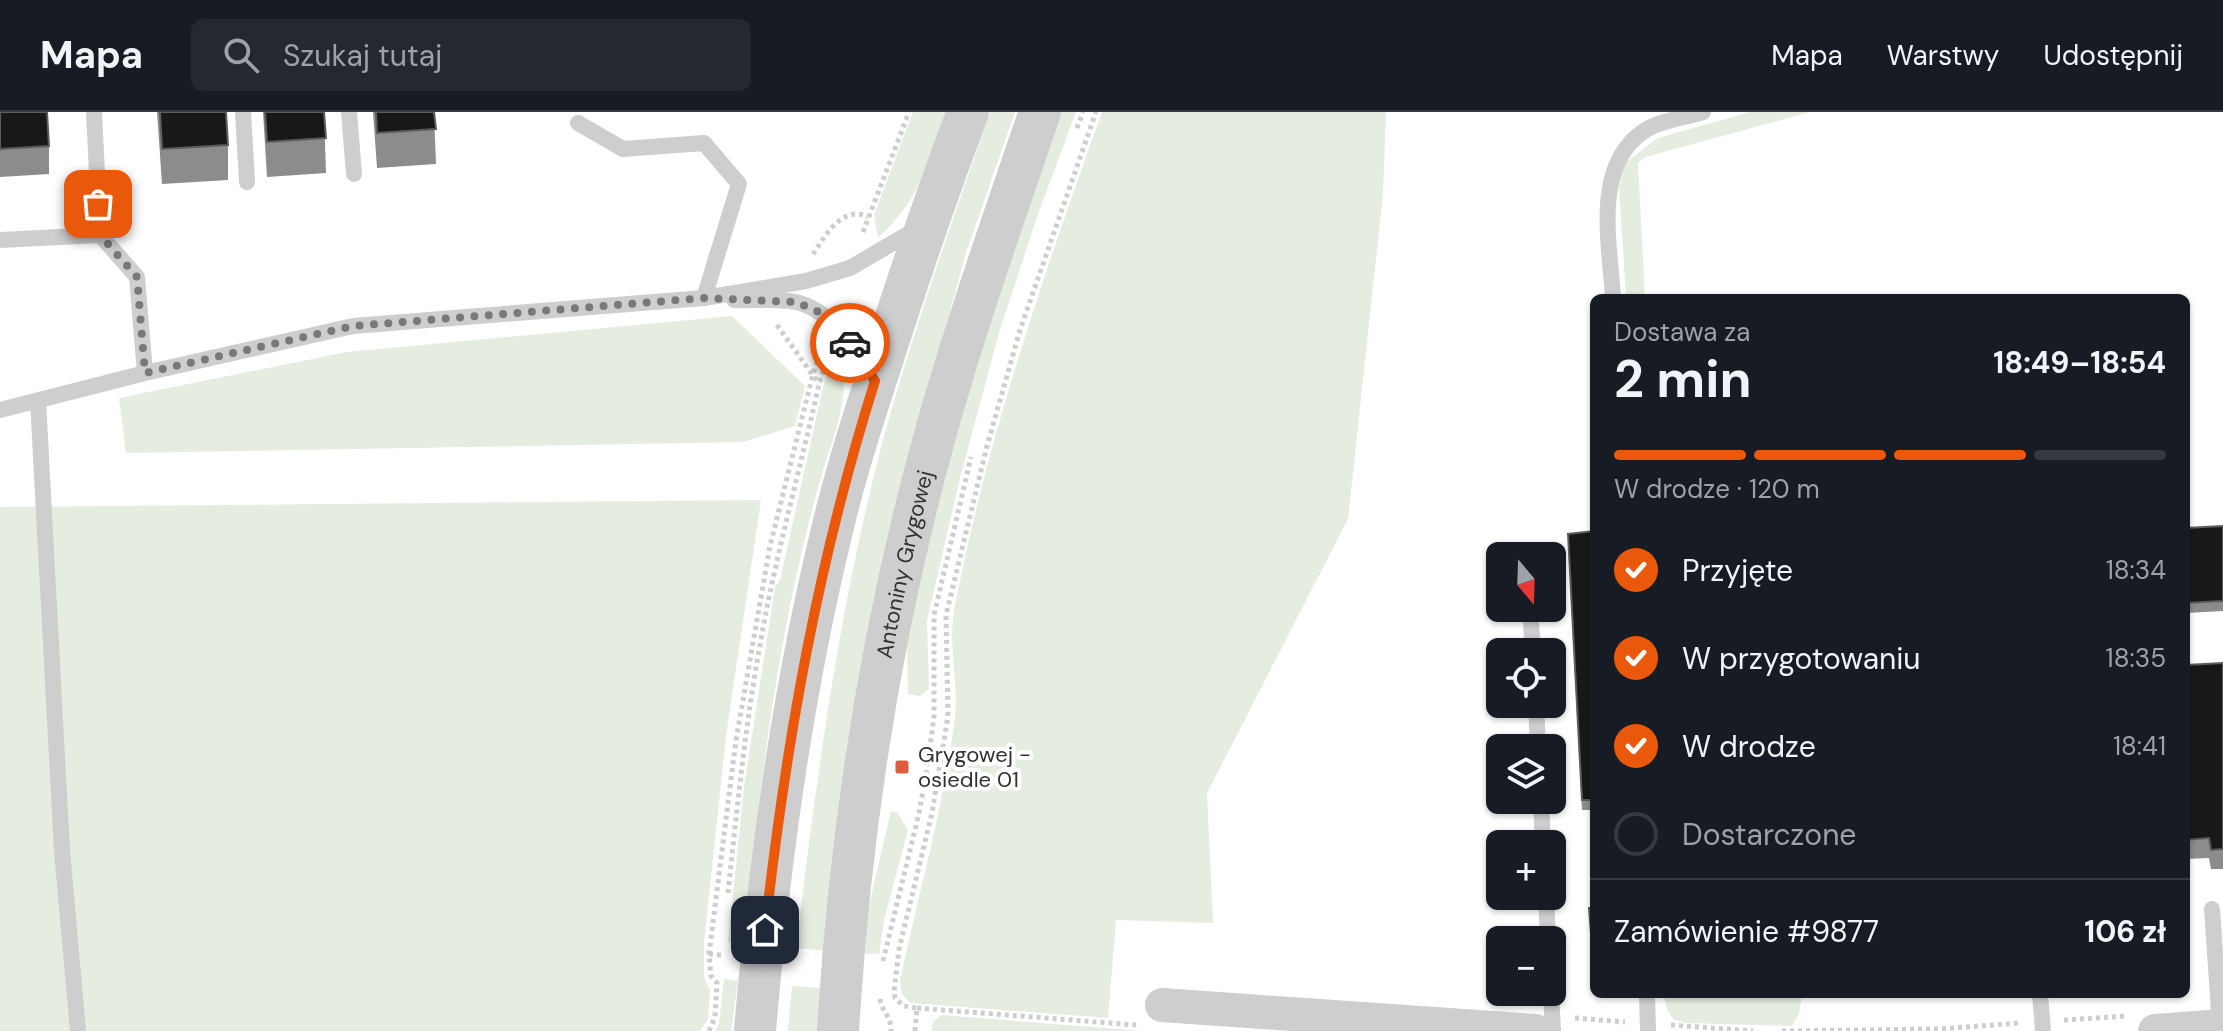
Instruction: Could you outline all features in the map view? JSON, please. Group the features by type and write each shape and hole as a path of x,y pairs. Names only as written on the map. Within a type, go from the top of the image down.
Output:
{"street":[{"path":"755,1031 774,845 810,627 834,521 926,222 968,112"},
{"name":"Antoniny Grygowej","path":"838,1031 851,875 868,756 908,545 937,429 984,276 1040,112"},
{"path":"1150,1015 1535,1031"},
{"path":"2143,1023 2222,1026"}],"lane":[{"path":"94,112 100,235 137,277 145,373"},
{"path":"243,112 247,182"},
{"path":"349,112 354,174"},
{"path":"1613,294 1608,202 1614,167 1623,150 1645,131 1658,124 1703,112"},
{"path":"574,119 623,149 704,143 739,184 704,298"},
{"path":"0,410 145,373 353,326 704,298 792,284 850,268 896,243 926,222"},
{"path":"0,240 100,235"},
{"path":"704,298 796,302 817,311 831,321 853,347 875,381"},
{"path":"38,400 62,851 78,1031"},
{"path":"2212,909 2222,1026"},
{"path":"1647,998 1648,1031"},
{"path":"2040,998 2042,1026"},
{"path":"1552,1006 1553,1031"}],"path":[{"path":"850,268 909,112"},
{"path":"1072,141 1083,112"},
{"path":"1096,112 1020,330 987,446 946,615 948,716 932,813 899,949 894,991 895,998 904,1006 917,1008 1150,1015"},
{"path":"792,284 835,225 847,215 860,213 868,217"},
{"path":"760,302 819,384"},
{"path":"709,1031 715,1017 717,983 711,976 709,954 736,740 770,546 813,374 831,321"},
{"path":"882,970 928,764 934,716 934,615 973,450"},
{"path":"709,954 721,955"},
{"path":"880,996 883,1010 891,1020 891,1031"},
{"path":"915,1031 917,1008"},
{"path":"1782,1031 2143,1023"}],"shaded area":[{"path":"913,112 948,112 914,195 878,238 874,215"},
{"path":"990,112 1015,112 966,253 895,512 826,951 796,948 812,817 855,557 886,429 910,349"},
{"path":"1058,112 1076,112 998,336 959,482 927,621 929,689 920,696 908,694 907,637 946,461"},
{"path":"1102,112 1386,112 1383,193 1348,519 1207,793 1213,923 1116,920 1108,1018 910,1003 902,994 900,980 950,752 956,706 952,624 967,547 1018,358"},
{"path":"1750,112 1810,112 1645,157 1638,163 1645,294 1626,294 1619,185 1625,163 1658,138"},
{"path":"732,316 805,386 795,426 743,442 126,453 119,398 347,352"},
{"path":"837,352 842,368 842,400 805,538 781,652 763,769 743,943 728,942 744,787 775,587 780,580 824,383"},
{"path":"761,500 726,736 704,943 704,977 710,990 708,1019 700,1031 0,1031 0,507"},
{"path":"891,811 897,812 908,830 884,920 879,954 862,954 864,927"},
{"path":"724,979 738,981 731,1031 715,1031 719,1024"},
{"path":"792,986 821,988 817,1031 788,1031"},
{"path":"1665,998 1801,998 1799,1014 1792,1026 1685,1023 1673,1019"},
{"path":"941,1015 1144,1031 931,1031 933,1022"}],"building":[{"path":"0,112 47,112 49,146 0,149"},
{"path":"160,112 226,112 228,145 162,149"},
{"path":"265,112 324,112 326,138 267,142"},
{"path":"376,112 434,112 436,129 377,133"},
{"path":"2223,526 2223,601 2190,603 2190,528"},
{"path":"1590,531 1590,800 1582,800 1568,534"},
{"path":"2223,663 2223,849 2211,850 2209,838 2190,840 2190,665"}],"way so far":[{"path":"98,204 100,235 137,277 145,373 353,326 704,298 796,302 831,321 850,343"}],"place":[{"name":"Grygowej - osiedle 01","path":"902,767"}],"route":[{"path":"765,930 774,845 810,627 834,521 875,381 850,343"}]}
